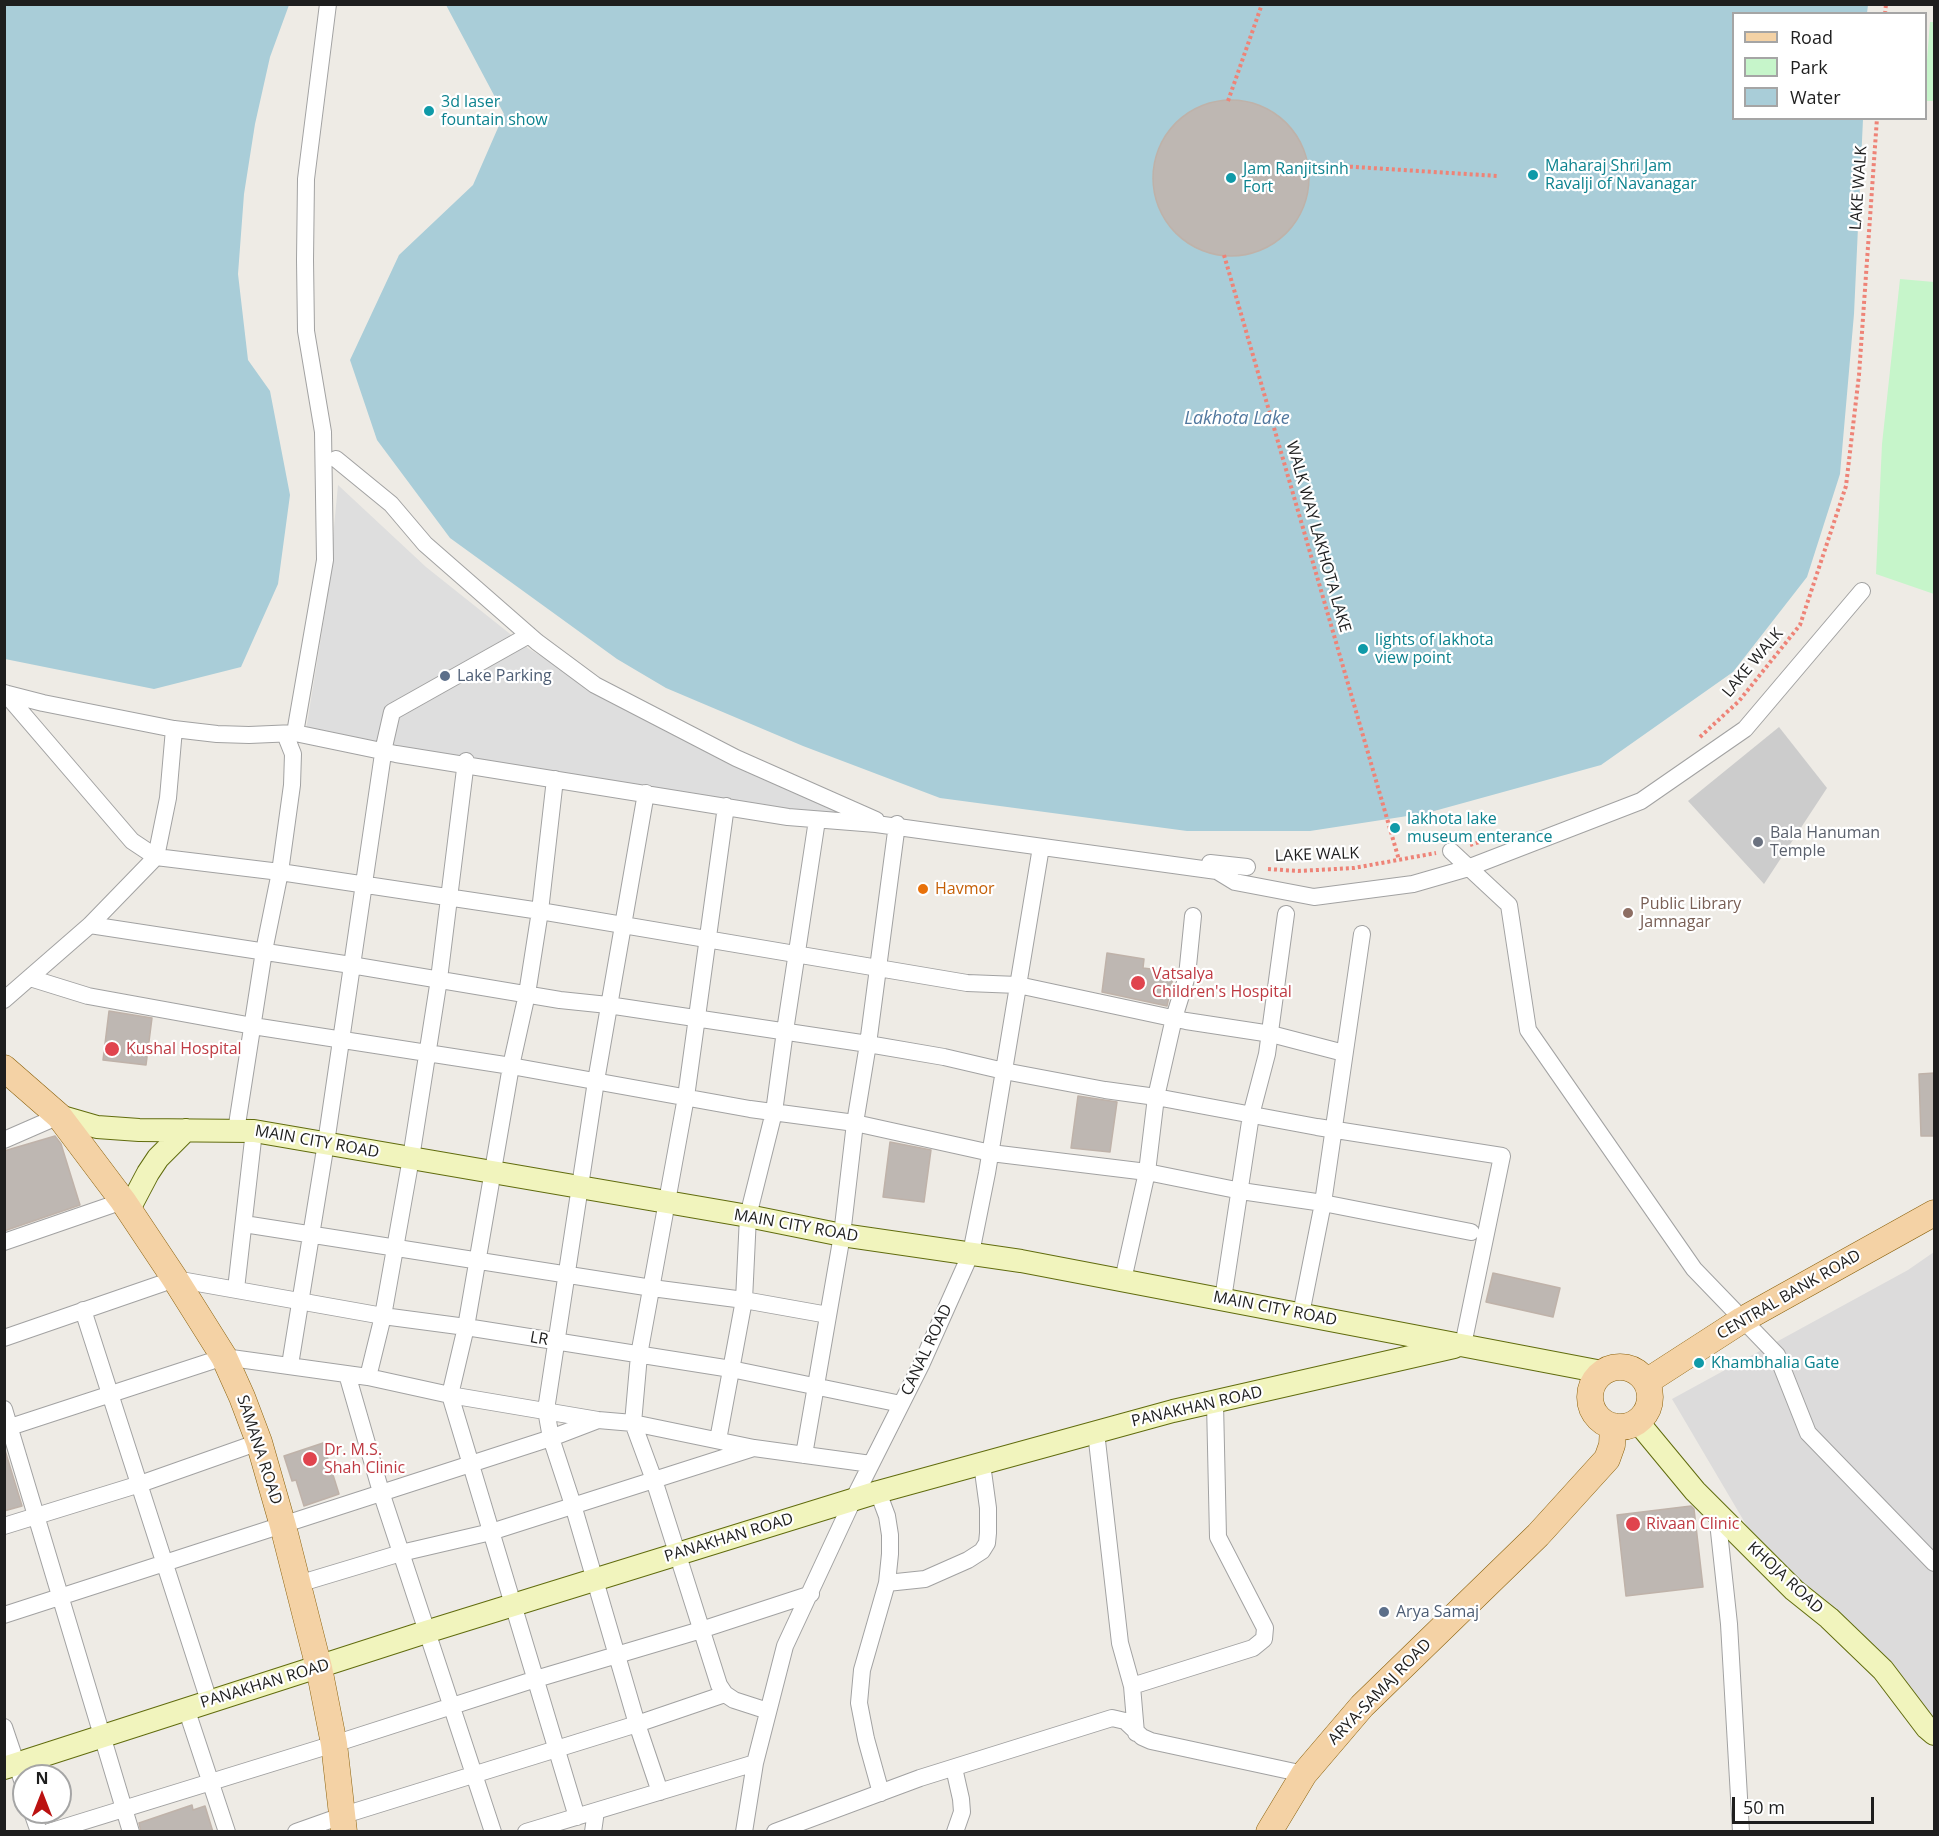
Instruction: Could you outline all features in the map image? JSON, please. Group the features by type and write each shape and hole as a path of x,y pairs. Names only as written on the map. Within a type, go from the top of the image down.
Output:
{"main road":[{"name":"MAIN CITY ROAD","path":"4,1068 59,1116"},
{"name":"SAMANA ROAD","path":"59,1116 126,1205 175,1279 224,1357 242,1397 259,1442 283,1526 319,1668 344,1823"},
{"name":"CENTRAL BANK ROAD","path":"1646,1382 1742,1320 1935,1213"},
{"path":"1622,1367 1640,1374 1649,1391 1650,1401 1646,1411 1625,1424 1604,1423 1596,1416 1589,1398 1595,1379 1602,1372 1622,1367"},
{"name":"ARYA-SAMAJ ROAD","path":"1269,1832 1304,1774 1362,1706 1538,1535 1581,1489 1607,1459 1612,1445 1625,1424"}],"street":[{"path":"236,1288 244,1224 245,1131 253,1026 264,951 280,872 294,767 290,734 325,560 323,432 306,331 305,260 306,179 328,4"},
{"path":"336,459 391,504 425,544 529,634 595,685 736,758 879,822 897,826"},
{"path":"5,693 174,729 217,734 290,734 646,794 817,820 897,826 1217,871 1235,882 1314,897 1413,884 1469,867 1641,801 1745,729 1862,591"},
{"path":"290,1365 326,1143 384,749 392,712 529,634"},
{"path":"5,693 132,841 156,857 280,872 540,911 968,983 1018,985 1174,1018 1271,1034 1344,1053"},
{"path":"4,1000 90,925 156,857 168,798 174,729"},
{"path":"368,1377 383,1316 428,1052 466,763"},
{"path":"555,779 540,911 527,994 511,1066 466,1327 450,1395 577,1816"},
{"path":"646,794 608,1005 546,1410 551,1438 618,1654 637,1724 660,1792"},
{"path":"726,806 710,939 686,1097 639,1355 633,1423 654,1480 719,1685 725,1694 734,1700 768,1711"},
{"path":"718,1440 744,1300 748,1216 774,1112 817,820"},
{"path":"804,1455 842,1235 855,1123 868,1044 897,826"},
{"path":"1041,847 1246,867"},
{"name":"CANAL ROAD","path":"744,1832 755,1763 785,1646 971,1253 991,1153 1041,847"},
{"path":"1451,851 1509,905 1528,1030 1694,1269 1777,1355 1808,1433 1935,1563"},
{"path":"1223,1299 1251,1115 1271,1034 1286,914"},
{"path":"1123,1280 1147,1172 1156,1097 1174,1018 1187,976 1193,916"},
{"path":"90,925 351,964 527,994 868,1044 1105,1090 1156,1097 1333,1130 1502,1156 1463,1345"},
{"path":"1301,1314 1323,1203 1362,934"},
{"path":"30,978 88,996 253,1026 428,1052 774,1112 855,1123 991,1153 1147,1172 1472,1232"},
{"path":"4,1140 59,1116"},
{"name":"MAIN CITY ROAD","path":"59,1116 96,1127 245,1131 326,1143 748,1216 842,1235 1021,1261 1602,1372"},
{"path":"4,1242 126,1205 158,1158 186,1130"},
{"path":"244,1224 652,1288 744,1300 828,1315"},
{"path":"4,1338 175,1279"},
{"name":"LR","path":"175,1279 236,1288 299,1302 383,1316 731,1369 901,1404"},
{"path":"83,1310 209,1701"},
{"name":"PANAKHAN ROAD","path":"11,1766 426,1632 878,1492 1173,1411 1463,1345"},
{"path":"7,1428 224,1357 368,1377 450,1395 598,1420 633,1423 754,1448 871,1464"},
{"path":"347,1374 381,1492 493,1832"},
{"path":"1132,1686 1253,1648 1264,1639 1265,1628 1218,1538 1215,1403"},
{"path":"4,1409 7,1428 37,1516 131,1832"},
{"path":"4,1615 283,1526 551,1438 598,1420"},
{"name":"KHOJA ROAD","path":"1625,1424 1794,1590 1829,1618 1883,1670 1927,1728 1935,1734"},
{"path":"1096,1432 1120,1643 1132,1686 1136,1733"},
{"path":"4,1526 140,1484 259,1442"},
{"path":"298,1584 401,1553 490,1532 754,1448"},
{"path":"887,1583 925,1579 968,1560 982,1551 987,1544 988,1517 982,1464"},
{"path":"878,1492 887,1516 890,1535 887,1583 859,1686 862,1718 881,1793"},
{"path":"1717,1514 1729,1624 1741,1832"},
{"path":"49,1832 811,1594"},
{"path":"296,1832 344,1823 474,1775 725,1694"},
{"path":"186,1708 227,1832"},
{"path":"775,1832 920,1778 1112,1718 1125,1721 1136,1733 1151,1741 1304,1774"},
{"path":"4,1727 11,1766"},
{"path":"526,1832 755,1763"},
{"path":"954,1768 962,1812 955,1832"},
{"path":"593,1832 596,1811"}],"path":[{"path":"1228,100 1262,4"},
{"name":"LAKE WALK","path":"1699,738 1739,701 1800,625 1846,486 1859,375 1877,120"},
{"path":"1308,164 1498,176"},
{"name":"WALK WAY LAKHOTA LAKE","path":"1224,255 1399,860"},
{"name":"LAKE WALK","path":"1246,867 1298,871 1354,868 1451,851 1494,838"}],"shaded area":[{"name":"Lake Parking","path":"338,485 426,567 529,649 621,703 873,819 776,812 306,730 327,600"},
{"name":"Bala Hanuman Temple","path":"1779,727 1827,788 1764,884 1688,801"},
{"path":"1934,1252 1934,1732 1771,1567 1672,1399 1908,1270"}],"green space":[{"path":"1930,22 1934,22 1934,101 1927,101"},
{"path":"1900,279 1934,282 1934,594 1876,574 1882,444"}],"water":[{"path":"4,5 289,5 270,57 255,124 244,194 238,274 248,360 270,391 290,495 278,584 241,667 154,689 5,659"},
{"name":"Lakhota Lake","path":"446,5 1868,5 1867,12 1732,12 1732,120 1863,120 1854,314 1840,474 1807,577 1733,672 1601,765 1427,813 1310,831 1187,831 940,798 803,746 666,688 617,659 450,538 377,440 350,360 399,255 473,185 504,114"}],"building":[{"name":"Jam Ranjitsinh Fort","path":"1231,100 1261,106 1286,123 1303,148 1309,178 1303,208 1286,233 1261,250 1231,256 1201,250 1176,233 1159,208 1153,178 1159,148 1176,123 1201,106"},
{"path":"1107,953 1144,959 1143,968 1174,972 1167,1006 1102,992"},
{"path":"109,1011 152,1018 146,1065 103,1060"},
{"path":"1935,1073 1935,1136 1921,1136 1919,1074"},
{"path":"1078,1096 1117,1102 1110,1152 1071,1148"},
{"path":"55,1136 61,1144 80,1205 4,1231 4,1151"},
{"path":"890,1142 931,1150 924,1202 883,1197"},
{"path":"1493,1273 1560,1288 1553,1317 1486,1302"},
{"path":"323,1443 339,1494 304,1506 296,1480 292,1481 284,1456"},
{"path":"4,1447 22,1506 4,1511"},
{"path":"1691,1506 1694,1509 1703,1587 1626,1596 1617,1515"},
{"path":"192,1805 193,1810 205,1806 213,1832 141,1832 139,1823"}],"place":[{"name":"3d laser fountain show","path":"429,111"},
{"name":"Maharaj Shri Jam Ravalji of Navanagar","path":"1533,175"},
{"name":"Jam Ranjitsinh Fort","path":"1231,178"},
{"name":"lights of lakhota view point","path":"1363,649"},
{"name":"Lake Parking","path":"445,676"},
{"name":"lakhota lake museum enterance","path":"1395,828"},
{"name":"Bala Hanuman Temple","path":"1758,842"},
{"name":"Havmor","path":"923,889"},
{"name":"Public Library Jamnagar","path":"1628,913"},
{"name":"Vatsalya Children's Hospital","path":"1138,983"},
{"name":"Kushal Hospital","path":"112,1049"},
{"name":"Khambhalia Gate","path":"1699,1363"},
{"name":"Dr. M.S. Shah Clinic","path":"310,1459"},
{"name":"Rivaan Clinic","path":"1633,1524"},
{"name":"Arya Samaj","path":"1384,1612"}]}
